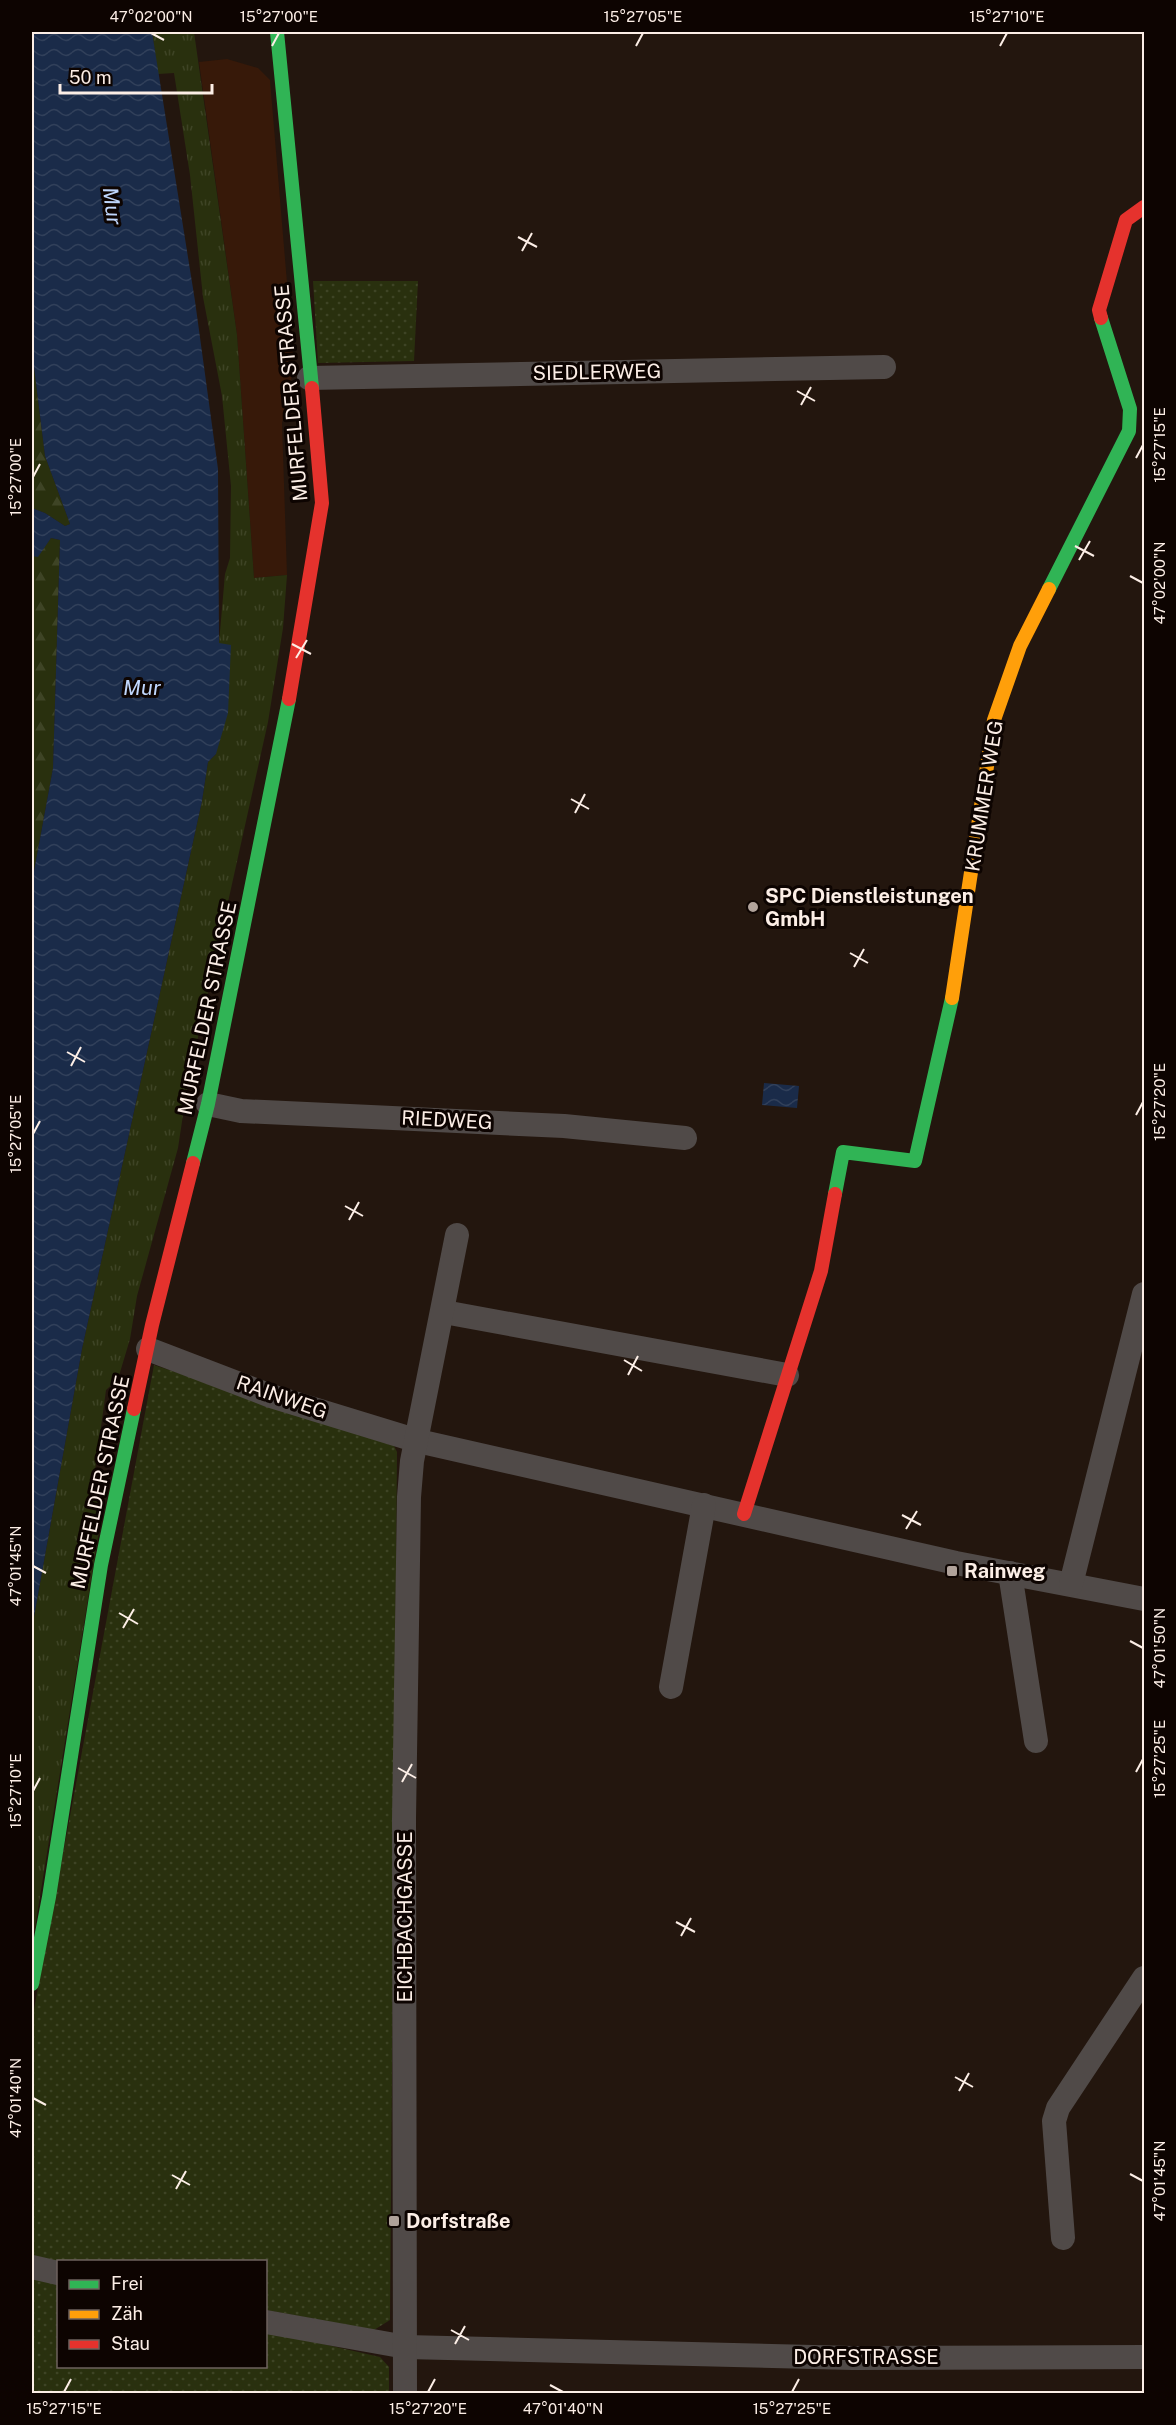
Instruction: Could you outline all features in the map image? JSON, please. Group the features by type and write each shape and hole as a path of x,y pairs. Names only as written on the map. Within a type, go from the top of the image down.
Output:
{"street":[{"name":"MURFELDER STRASSE","path":"32,1984 49,1897 101,1565 148,1349 208,1104 300,646 322,503 283,75 277,32"},
{"name":"KRUMMER WEG","path":"744,1514 821,1271 843,1152 915,1161 955,984 994,720 1020,646 1129,431 1130,409 1100,310 1126,219 1144,207"},
{"name":"SIEDLERWEG","path":"309,378 884,367"},
{"name":"RIEDWEG","path":"208,1104 240,1111 564,1126 686,1138"},
{"path":"418,1441 457,1235"},
{"path":"1071,1584 1144,1294"},
{"path":"444,1312 787,1375"},
{"name":"RAINWEG","path":"148,1349 271,1396 418,1441 1010,1573 1144,1599"},
{"name":"EICHBACHGASSE","path":"405,2394 404,1819 409,1497 412,1461 418,1441"},
{"path":"671,1687 704,1505"},
{"path":"1010,1573 1036,1742"},
{"path":"1062,2238 1054,2121 1056,2114 1144,1978"},
{"path":"32,2267 57,2273"},
{"name":"DORFSTRASSE","path":"267,2322 406,2347 841,2358 1144,2357"}],"shaded area":[{"path":"227,59 258,68 270,80 294,366 282,423 287,575 254,578 237,335 199,62"}],"green space":[{"path":"152,32 194,32 237,335 254,578 287,575 283,628 268,722 188,1082 178,1148 137,1296 130,1339 118,1379 106,1390 94,1478 107,1481 32,1946 32,1628 82,1349 202,801 208,762 216,754 219,643 225,574 230,558 231,486 222,396 203,297 190,175 174,73 158,74"},
{"path":"313,281 418,281 414,361 318,363"},
{"path":"32,351 45,456 70,524 65,526 45,513 32,508"},
{"path":"51,538 60,540 53,768 32,882 32,556 38,556"},
{"path":"154,1365 393,1444 397,1452 390,2320 374,2330 267,2310 267,2260 57,2262 32,2255 32,2020"},
{"path":"32,2278 57,2284 57,2368 267,2368 267,2331 380,2357 389,2367 389,2393 32,2393"}],"water":[{"name":"Mur","path":"32,32 152,32 195,301 218,469 219,643 231,645 228,713 216,754 208,762 202,801 82,1349 32,1628 32,882 53,768 60,540 51,538 38,557 32,556 32,508 45,513 65,526 70,524 45,456 32,351"},
{"path":"764,1083 799,1086 797,1108 762,1105"}],"traffic: fast":[{"path":"277,32 312,388"},
{"path":"1049,589 1129,431 1130,409 1101,318"},
{"path":"193,1163 208,1104 289,699"},
{"path":"835,1194 843,1152 915,1161 952,998"},
{"path":"32,1984 49,1897 101,1565 134,1409"}],"traffic: slow":[{"path":"952,998 994,720 1020,646 1049,589"}],"traffic: jam":[{"path":"1101,318 1099,310 1126,220 1144,207"},
{"path":"289,699 322,503 312,388"},
{"path":"134,1409 152,1325 193,1163"},
{"path":"744,1514 821,1271 835,1194"}],"place":[{"name":"SPC Dienstleistungen GmbH","path":"753,907"},
{"name":"Rainweg","path":"952,1571"},
{"name":"Dorfstraße","path":"394,2221"}]}
